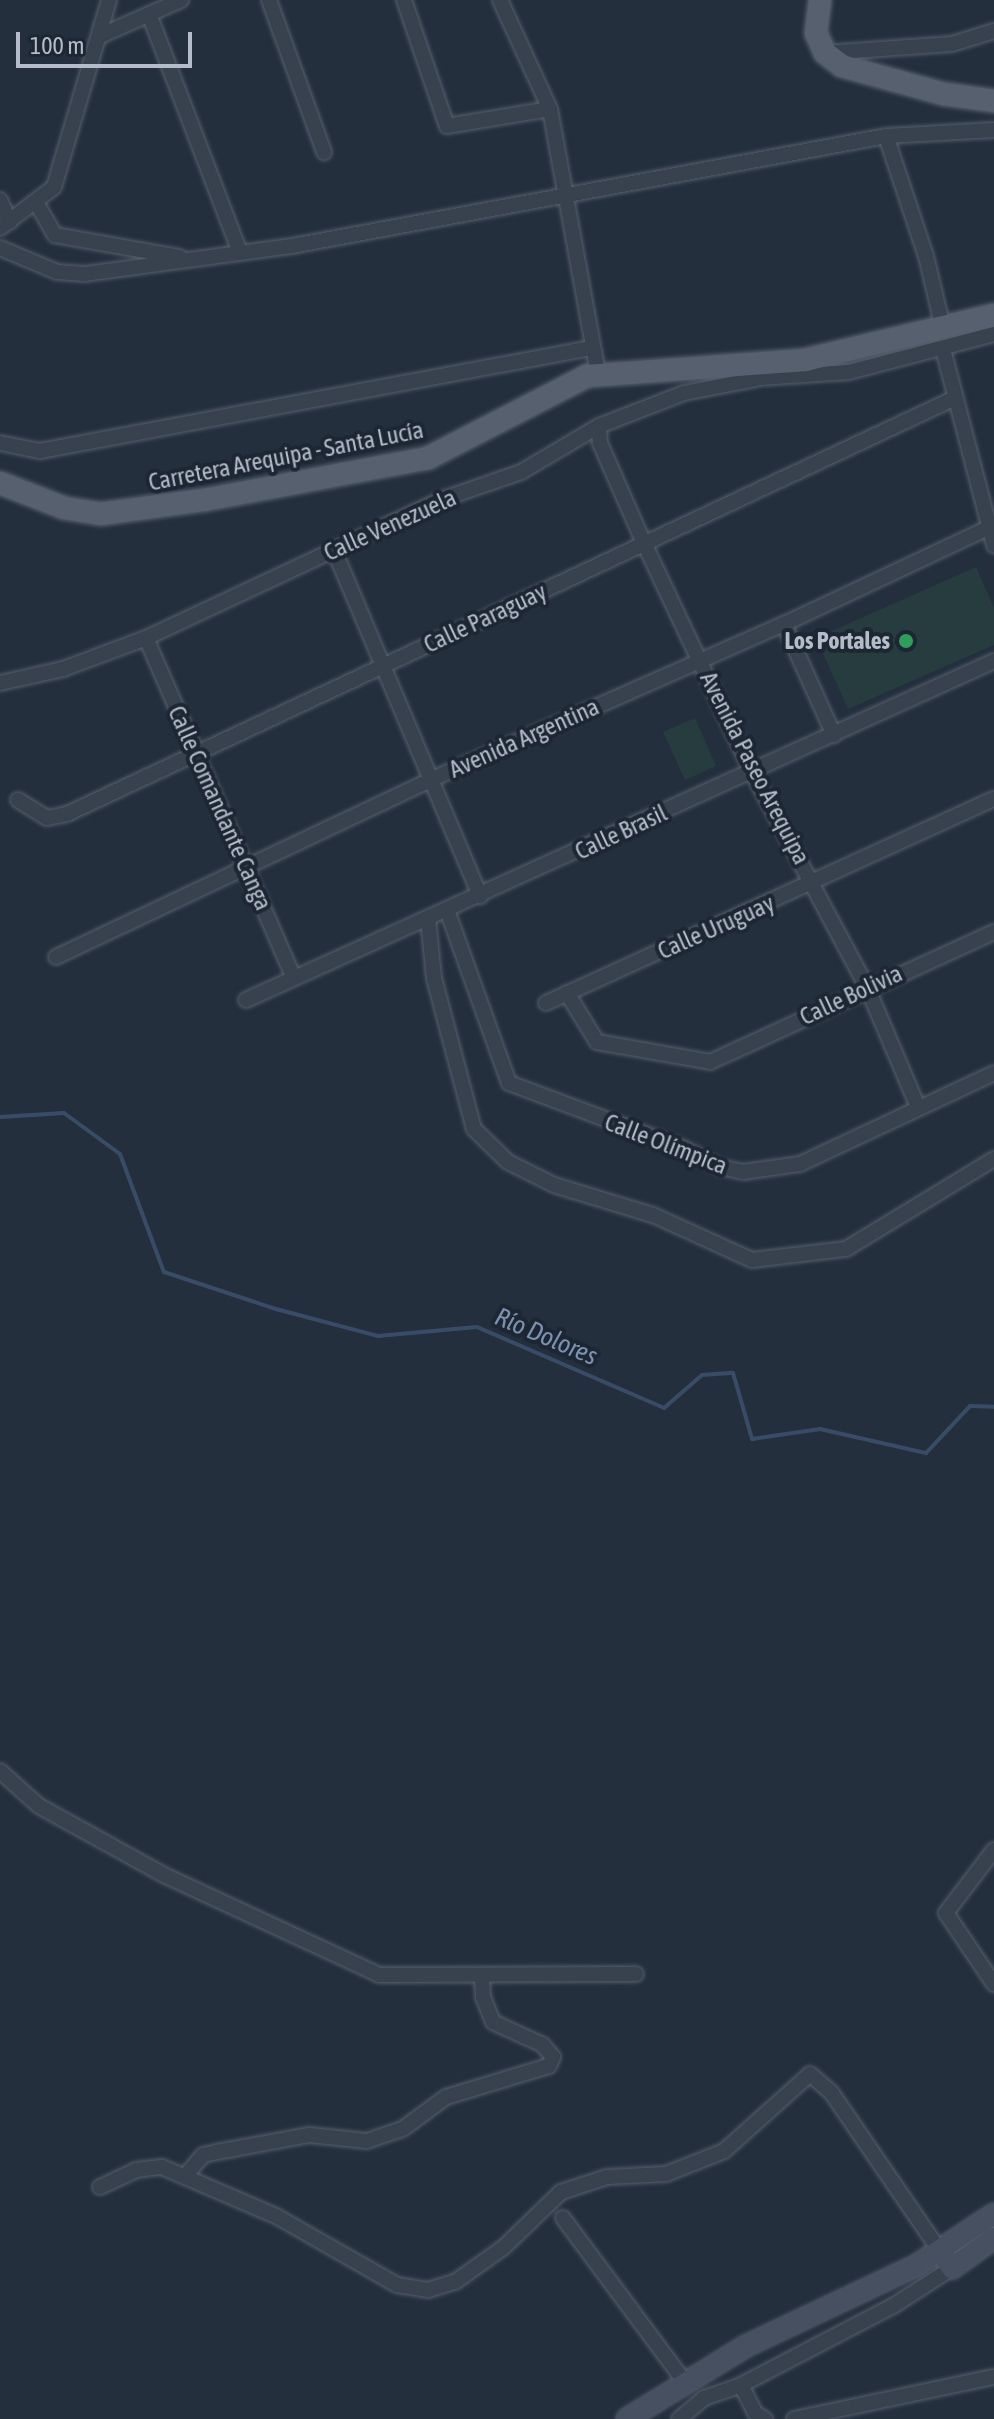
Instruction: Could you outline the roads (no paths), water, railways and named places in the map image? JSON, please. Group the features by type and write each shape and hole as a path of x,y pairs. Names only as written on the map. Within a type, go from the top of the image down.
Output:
{"main road":[{"path":"820,0 816,33 825,53 858,71 994,101"},
{"name":"Carretera Arequipa - Santa Lucía","path":"0,483 64,508 100,514 374,471 439,454 556,390 598,374 777,364 943,339 994,315"}],"street":[{"path":"0,200 5,225 37,204 54,187 63,167 109,0"},
{"path":"100,36 181,0"},
{"path":"269,0 324,152"},
{"path":"404,0 447,126 550,109"},
{"path":"500,0 550,109 598,374"},
{"path":"149,14 240,252"},
{"path":"825,53 952,44 994,31"},
{"path":"0,248 57,272 85,274 200,260 886,136 994,130"},
{"path":"886,136 926,256 953,399 992,526 994,545"},
{"path":"37,204 55,235 200,260"},
{"path":"756,379 849,372 943,339 994,334"},
{"path":"0,443 40,451 591,348"},
{"name":"Calle Venezuela","path":"0,683 63,669 146,638 443,499 521,472 599,426 684,393 756,379 777,364"},
{"name":"Calle Paraguay","path":"18,800 55,818 953,399"},
{"name":"Avenida Paseo Arequipa","path":"599,426 600,443 644,543 752,772 815,882 867,987 918,1107"},
{"name":"Avenida Argentina","path":"56,957 432,779 784,624 992,526"},
{"path":"334,550 386,664 480,896"},
{"path":"784,624 834,735"},
{"name":"Calle Comandante Canga","path":"146,638 192,752 249,865 294,978"},
{"name":"Calle Brasil","path":"246,1000 994,661"},
{"name":"Calle Uruguay","path":"546,1003 994,799"},
{"name":"Calle Olímpica","path":"447,910 504,1076 520,1090 743,1172 800,1164 994,1073"},
{"path":"428,918 437,991 474,1129 508,1162 554,1185 653,1215 752,1260 846,1249 994,1159"},
{"name":"Calle Bolivia","path":"567,993 597,1042 710,1062 867,987 994,932"},
{"path":"0,1771 39,1806 164,1875 346,1963 395,1977 636,1974"},
{"path":"994,1850 946,1913 994,1984"},
{"path":"185,2176 203,2155 217,2152 309,2135 367,2141 404,2128 446,2097 549,2066 553,2057 543,2045 493,2022 483,1997 482,1975"},
{"path":"100,2187 136,2170 162,2167 276,2216 397,2285 428,2290 455,2282 504,2247 561,2192 607,2177 666,2174 724,2151 810,2074 831,2092 952,2268"},
{"path":"627,2419 684,2381 940,2251 994,2214"},
{"path":"563,2218 684,2381"},
{"path":"679,2419 704,2398 741,2385 893,2306 994,2238"},
{"path":"794,2419 875,2411 994,2377"},
{"path":"741,2385 755,2413 765,2419"}],"waterway":[{"name":"Río Dolores","path":"0,1117 64,1113 120,1154 164,1272 276,1309 378,1336 477,1327 664,1408 702,1375 733,1373 752,1439 820,1429 926,1453 970,1406 994,1407"}],"place":[{"name":"Los Portales","path":"906,641"}]}
